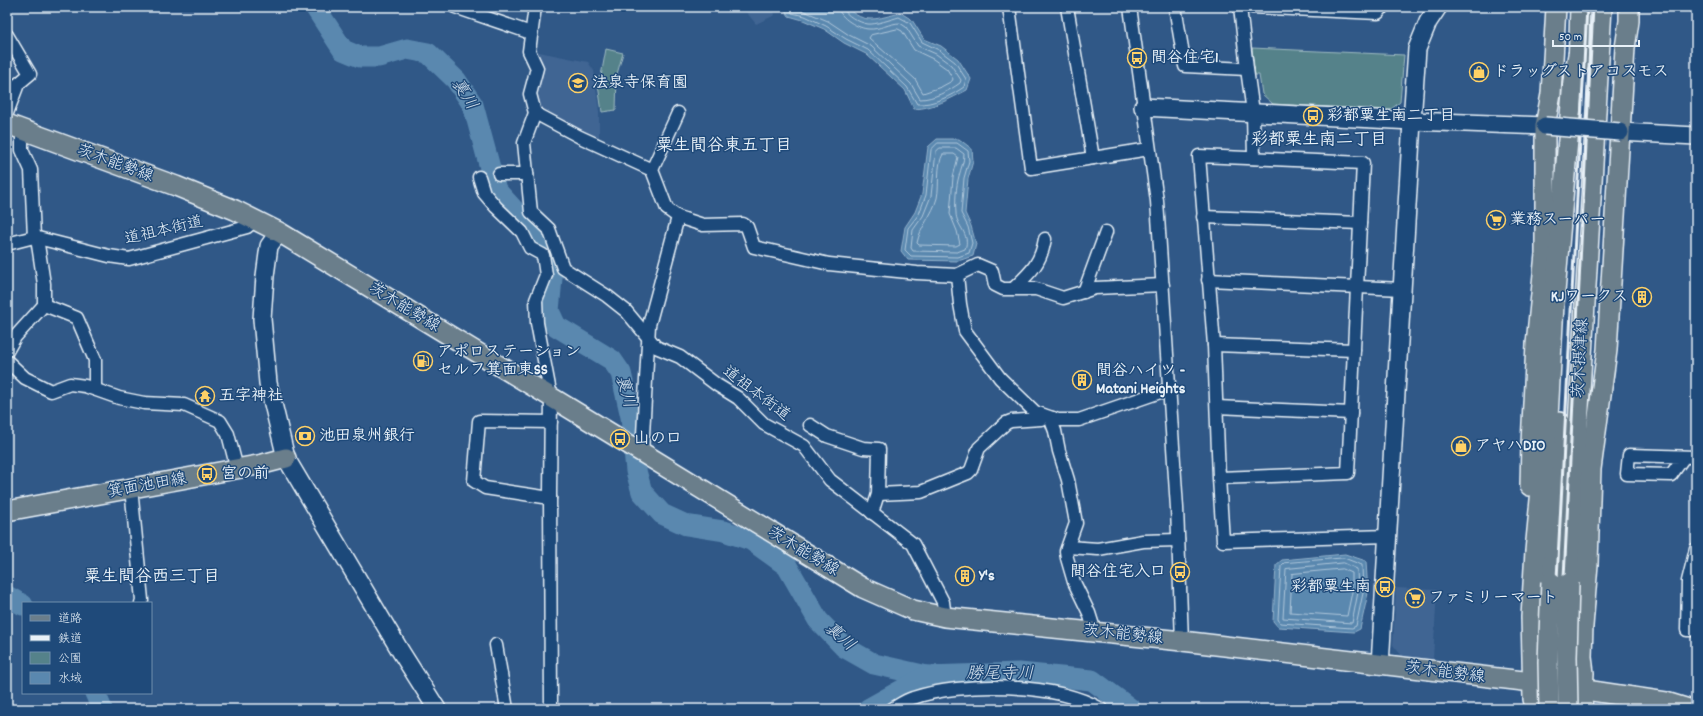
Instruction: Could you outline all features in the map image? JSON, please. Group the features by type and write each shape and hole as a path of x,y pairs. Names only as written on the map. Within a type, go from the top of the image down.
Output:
{"main road":[{"path":"1535,551 1531,524 1530,469 1537,331 1544,272 1545,126 1551,94 1556,7"},
{"name":"茨木摂津線","path":"1568,709 1567,657 1560,582 1580,7"},
{"name":"茨木摂津線","path":"1549,709 1548,662 1560,582 1602,7"},
{"path":"1591,469 1607,350 1625,48 1629,21 1629,7"},
{"path":"1536,709 1533,699 1532,682 1531,617 1535,551 1548,418 1554,304 1572,97 1578,55"},
{"path":"1582,709 1582,634 1588,564 1592,386 1597,270 1601,65 1599,56"},
{"name":"茨木能勢線","path":"15,127 176,186 235,210 278,232 863,588 913,610 945,617 1182,641 1532,682 1666,702 1688,709"},
{"name":"箕面池田線","path":"7,511 237,469 286,458"}],"street":[{"path":"455,7 531,33"},
{"path":"499,174 527,174 524,143 535,113 530,94 537,68 529,51 535,7"},
{"path":"1009,7 1031,168 1149,149"},
{"path":"1066,7 1092,158"},
{"path":"1130,7 1157,201 1170,389 1182,641"},
{"path":"1175,7 1185,66 1247,69"},
{"path":"1240,7 1253,112 1254,158"},
{"path":"1252,7 1378,13 1383,7"},
{"path":"1380,665 1417,49 1428,22 1438,7"},
{"path":"7,35 30,74 18,84 7,113"},
{"path":"1143,107 1412,121 1545,126 1696,136"},
{"path":"535,113 580,137 652,170 667,209 678,217 703,225 742,224 747,227 754,246 829,264 917,273 957,275 978,265 992,272 995,284 1003,288 1036,290 1063,298 1095,288 1163,285"},
{"path":"652,170 678,113"},
{"path":"7,351 15,337 44,305 44,284 35,238 31,170 22,150 15,127"},
{"path":"1219,478 1348,473 1363,163 1199,156 1214,345 1219,478 1223,541 1388,536"},
{"name":"道祖本街道","path":"527,174 531,212 548,229 562,268 607,296 626,311 656,347 680,357 717,385 738,398 764,424 804,446 830,480 913,544 943,602 945,617"},
{"path":"479,177 484,193 522,232 530,248 543,255"},
{"path":"1203,216 1360,224"},
{"path":"642,453 649,325 678,217"},
{"name":"道祖本街道","path":"7,244 35,238 109,256 129,259 247,227 255,220"},
{"path":"278,232 269,246 262,319 268,383 286,458 397,645 437,709"},
{"path":"1084,292 1106,232"},
{"path":"1014,288 1034,270 1044,248 1046,239"},
{"path":"543,255 555,246"},
{"path":"543,255 546,275 536,300 537,323 551,397 551,709"},
{"path":"957,275 965,331 1000,378 1035,412 1058,420 1080,420 1170,389"},
{"path":"1208,280 1402,289"},
{"path":"44,305 77,318 96,360 95,389"},
{"path":"1214,345 1354,350"},
{"path":"7,361 25,378 50,390 70,384 85,386 119,398 144,403 184,406 220,421 228,434 237,469"},
{"path":"1217,407 1351,413"},
{"path":"878,494 920,492 968,473 979,448 1006,423 1011,421 1041,419 1048,416"},
{"path":"1048,416 1056,431 1059,451 1068,480 1076,523 1068,547 1067,558 1074,582 1089,613 1095,632"},
{"path":"550,422 479,421 474,481 485,488 550,498"},
{"path":"810,425 826,436 863,448 879,448 878,494 872,513"},
{"path":"131,488 141,602"},
{"path":"1068,547 1098,549 1143,541 1178,540"},
{"path":"1696,549 1688,581 1687,630 1696,630"},
{"path":"496,645 507,709"},
{"path":"892,709 912,698 947,689 966,687 1023,688 1061,693 1100,709"}],"shaded area":[{"path":"740,7 773,7 775,15 756,24 743,8"},
{"path":"539,52 588,62 594,71 599,112 599,140 539,107 536,98"},
{"path":"1396,588 1437,590 1433,659 1402,656 1393,645"}],"green space":[{"path":"1252,48 1404,55 1400,102 1390,110 1273,104 1262,94 1259,75 1255,75"},
{"path":"606,49 623,53 617,74 616,110 602,112 597,78 601,76"}],"water":[{"path":"783,7 846,7 853,13 866,19 901,13 912,20 924,39 941,46 958,59 971,79 967,90 935,105 914,109 905,90 866,54 844,43 824,29 789,16"},
{"path":"937,139 959,139 972,149 973,161 968,179 965,213 971,226 976,244 973,256 958,261 908,260 901,251 905,227 915,212 922,194 928,147"},
{"path":"1345,554 1366,561 1368,593 1360,629 1354,632 1278,627 1273,621 1276,565 1282,560"}],"waterway":[{"name":"裏川","path":"315,7 343,50 360,57 379,57 407,49 428,53 456,80 473,105 496,190 547,246 553,267 549,311 556,326 612,360 621,373 631,417 636,471 642,492 662,514 686,525 724,531 751,540 787,566 818,620 844,647 874,664 927,676"},
{"name":"勝尾寺川","path":"7,596 22,604"},
{"name":"勝尾寺川","path":"868,709 927,676 1019,673 1092,680 1131,709"},
{"name":"勝尾寺川","path":"95,694 102,709"}],"railway":[{"path":"1555,709 1555,617 1587,7"},
{"path":"1562,709 1562,617 1593,7"}],"place":[{"name":"間谷住宅1","path":"1137,58"},
{"name":"ドラッグストアコスモス","path":"1479,72"},
{"name":"法泉寺保育園","path":"578,83"},
{"name":"彩都粟生南二丁目","path":"1313,116"},
{"name":"業務スーパー","path":"1496,220"},
{"name":"KJワークス","path":"1642,297"},
{"name":"アポロステーション セルフ箕面東SS","path":"423,361"},
{"name":"間谷ハイツ - Matani Heights","path":"1082,380"},
{"name":"五字神社","path":"205,396"},
{"name":"池田泉州銀行","path":"305,436"},
{"name":"山の口","path":"620,439"},
{"name":"アヤハDIO","path":"1461,446"},
{"name":"宮の前","path":"207,474"},
{"name":"間谷住宅入口","path":"1180,572"},
{"name":"Y's","path":"965,576"},
{"name":"彩都粟生南","path":"1385,587"},
{"name":"ファミリーマート","path":"1415,598"}],"district":[{"name":"彩都粟生南二丁目","path":"1319,141"},
{"name":"粟生間谷東五丁目","path":"724,147"},
{"name":"粟生間谷西三丁目","path":"152,578"}]}
